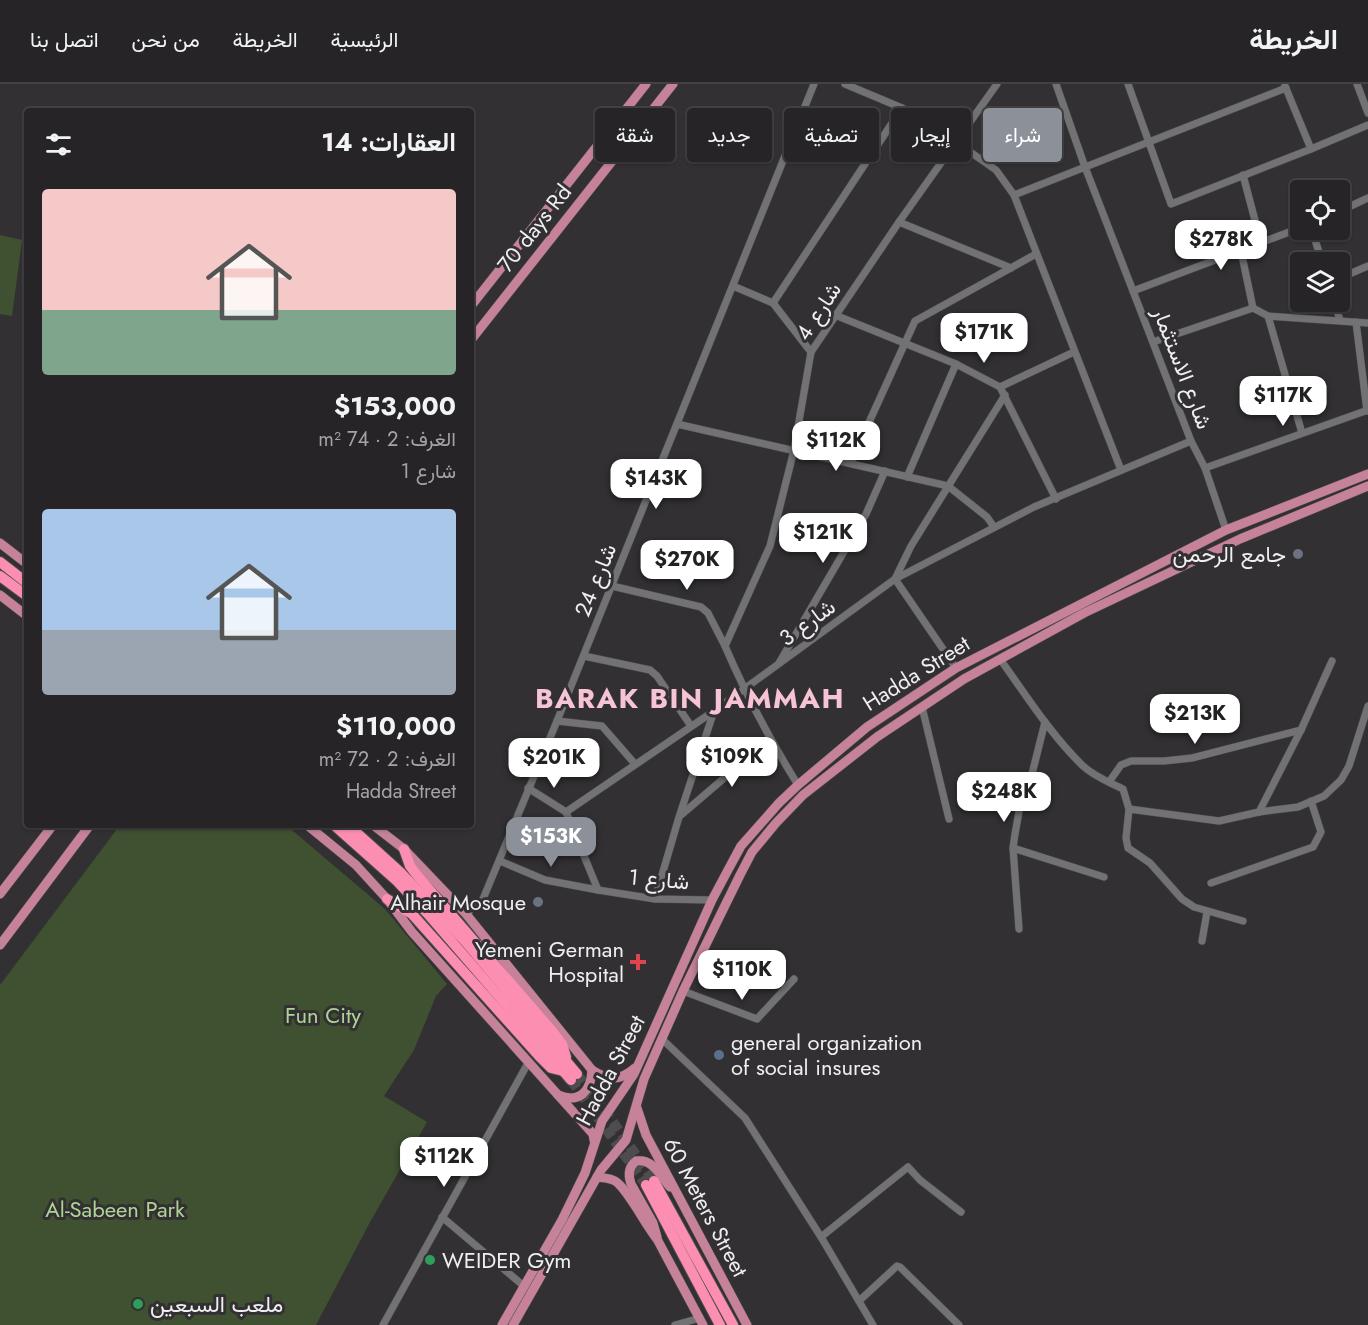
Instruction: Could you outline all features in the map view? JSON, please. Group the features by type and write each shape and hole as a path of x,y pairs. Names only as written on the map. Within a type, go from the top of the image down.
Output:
{"highway":[{"path":"0,562 24,581"},
{"path":"0,576 24,594"},
{"path":"337,828 397,881 570,1072"},
{"path":"351,828 400,872 441,915 570,1072"},
{"path":"404,849 410,866 416,874 562,1044 570,1072"},
{"path":"387,899 412,914 551,1068 570,1072"},
{"name":"60 Meters Street","path":"720,1325 650,1183 733,1325"}],"main road":[{"path":"474,302 646,84"},
{"name":"70 days Rd","path":"474,336 673,84"},
{"name":"Hadda Street","path":"502,1325 562,1220 585,1173 602,1121 624,1090 637,1066 712,900 741,846 798,785 867,727 956,668 1226,530 1368,474"},
{"name":"Hadda Street","path":"513,1325 597,1177 626,1140 644,1079 663,1040 682,991 752,852 803,795 877,737 964,679 1084,613 1240,539 1368,486"},
{"path":"0,543 24,562"},
{"path":"0,595 24,614"},
{"path":"0,894 51,828"},
{"path":"0,945 88,828"},
{"path":"312,828 356,865 387,899 412,932 593,1134 594,1140"},
{"path":"377,828 404,849 466,914 592,1070 603,1077 616,1079 626,1075 637,1066"},
{"path":"728,870 740,875"},
{"path":"558,1095 574,1098 583,1095 589,1088 592,1070"},
{"name":"60 Meters Street","path":"636,1106 640,1122 674,1190 747,1325"},
{"path":"657,1239 653,1223 631,1184 630,1168 636,1161 646,1161 674,1190"},
{"path":"597,1177 608,1178 621,1185 657,1239 701,1321"}],"street":[{"name":"شارع 24","path":"466,914 483,899 500,861 814,84"},
{"path":"845,84 902,108"},
{"name":"شارع 4","path":"971,121 997,84"},
{"name":"شارع الاستثمار","path":"1056,84 1085,167 1191,441 1205,468 1226,530"},
{"path":"1128,84 1171,204 1368,124"},
{"path":"1357,84 1368,113"},
{"path":"1014,195 1285,86 1311,149"},
{"path":"773,303 891,125"},
{"path":"971,152 996,170 1014,195 1121,470"},
{"name":"شارع 4","path":"725,646 770,546 794,450 811,352 898,222 942,162"},
{"path":"1243,175 1261,243"},
{"path":"1350,206 1368,198"},
{"path":"898,222 1011,268"},
{"path":"1133,291 1290,232"},
{"path":"1241,251 1253,308"},
{"path":"851,462 915,321 1036,254"},
{"path":"1350,274 1368,266"},
{"path":"733,286 773,303 811,352"},
{"path":"1153,342 1253,308 1269,316 1368,323"},
{"path":"1337,312 1340,320"},
{"path":"835,315 956,364 1000,387 1056,499"},
{"path":"1269,316 1302,433"},
{"path":"1205,468 1367,410 1356,322"},
{"path":"1000,387 1074,352"},
{"path":"907,477 956,364"},
{"path":"956,668 895,579 911,546 1005,395"},
{"path":"677,424 948,486 987,517 994,526"},
{"name":"شارع 3","path":"566,812 778,666 895,579 994,526 1191,441"},
{"path":"778,666 866,514 885,471"},
{"path":"612,586 701,607 708,613 744,690 798,785"},
{"path":"584,656 650,670 657,676 691,726"},
{"path":"1000,659 1045,722 1084,767 1100,778 1124,789 1129,809 1126,838 1128,848 1150,863 1182,899 1194,907 1243,921"},
{"path":"1259,812 1301,730 1332,661"},
{"path":"1129,809 1218,821 1298,807 1324,796 1341,780 1349,766 1368,706"},
{"path":"922,707 949,819"},
{"path":"655,899 714,711"},
{"path":"558,721 602,726 635,764"},
{"path":"1019,929 1013,848 1020,806 1032,774 1045,722"},
{"path":"1109,782 1121,765 1131,761 1192,758 1301,730"},
{"path":"679,817 729,774 774,746"},
{"path":"528,788 566,812 598,890"},
{"path":"1211,883 1313,847 1321,832 1311,801"},
{"path":"1013,848 1104,877"},
{"name":"شارع 1","path":"500,861 545,880 598,890 655,899 712,900"},
{"path":"1202,941 1208,912"},
{"path":"682,991 757,1019 794,979"},
{"path":"663,1040 745,1118 821,1237 873,1325"},
{"path":"383,1325 528,1063"},
{"path":"821,1237 908,1167 920,1180 961,1212"},
{"path":"442,1217 525,1287"},
{"path":"859,1301 897,1266 959,1325"},
{"path":"675,1325 701,1321"}],"green space":[{"path":"0,235 22,240 12,316 0,314"},
{"name":"Al-Sabeen Park","path":"118,828 290,828 385,909 447,984 436,996 414,1050 384,1096 427,1122 369,1224 316,1325 0,1325 0,985"}],"tunnel":[{"path":"577,1074 654,1181"},
{"path":"571,1080 646,1185"}],"place":[{"name":"جامع الرحمن","path":"1298,554"},
{"name":"Alhair Mosque","path":"538,902"},
{"name":"Yemeni German Hospital","path":"638,962"},
{"name":"general organization of social insures","path":"719,1055"},
{"name":"WEIDER Gym","path":"430,1260"},
{"name":"ملعب السبعين","path":"138,1304"}],"district":[{"name":"BARAK BIN JAMMAH","path":"690,698"}],"park label":[{"name":"Fun City","path":"323,1015"}]}
